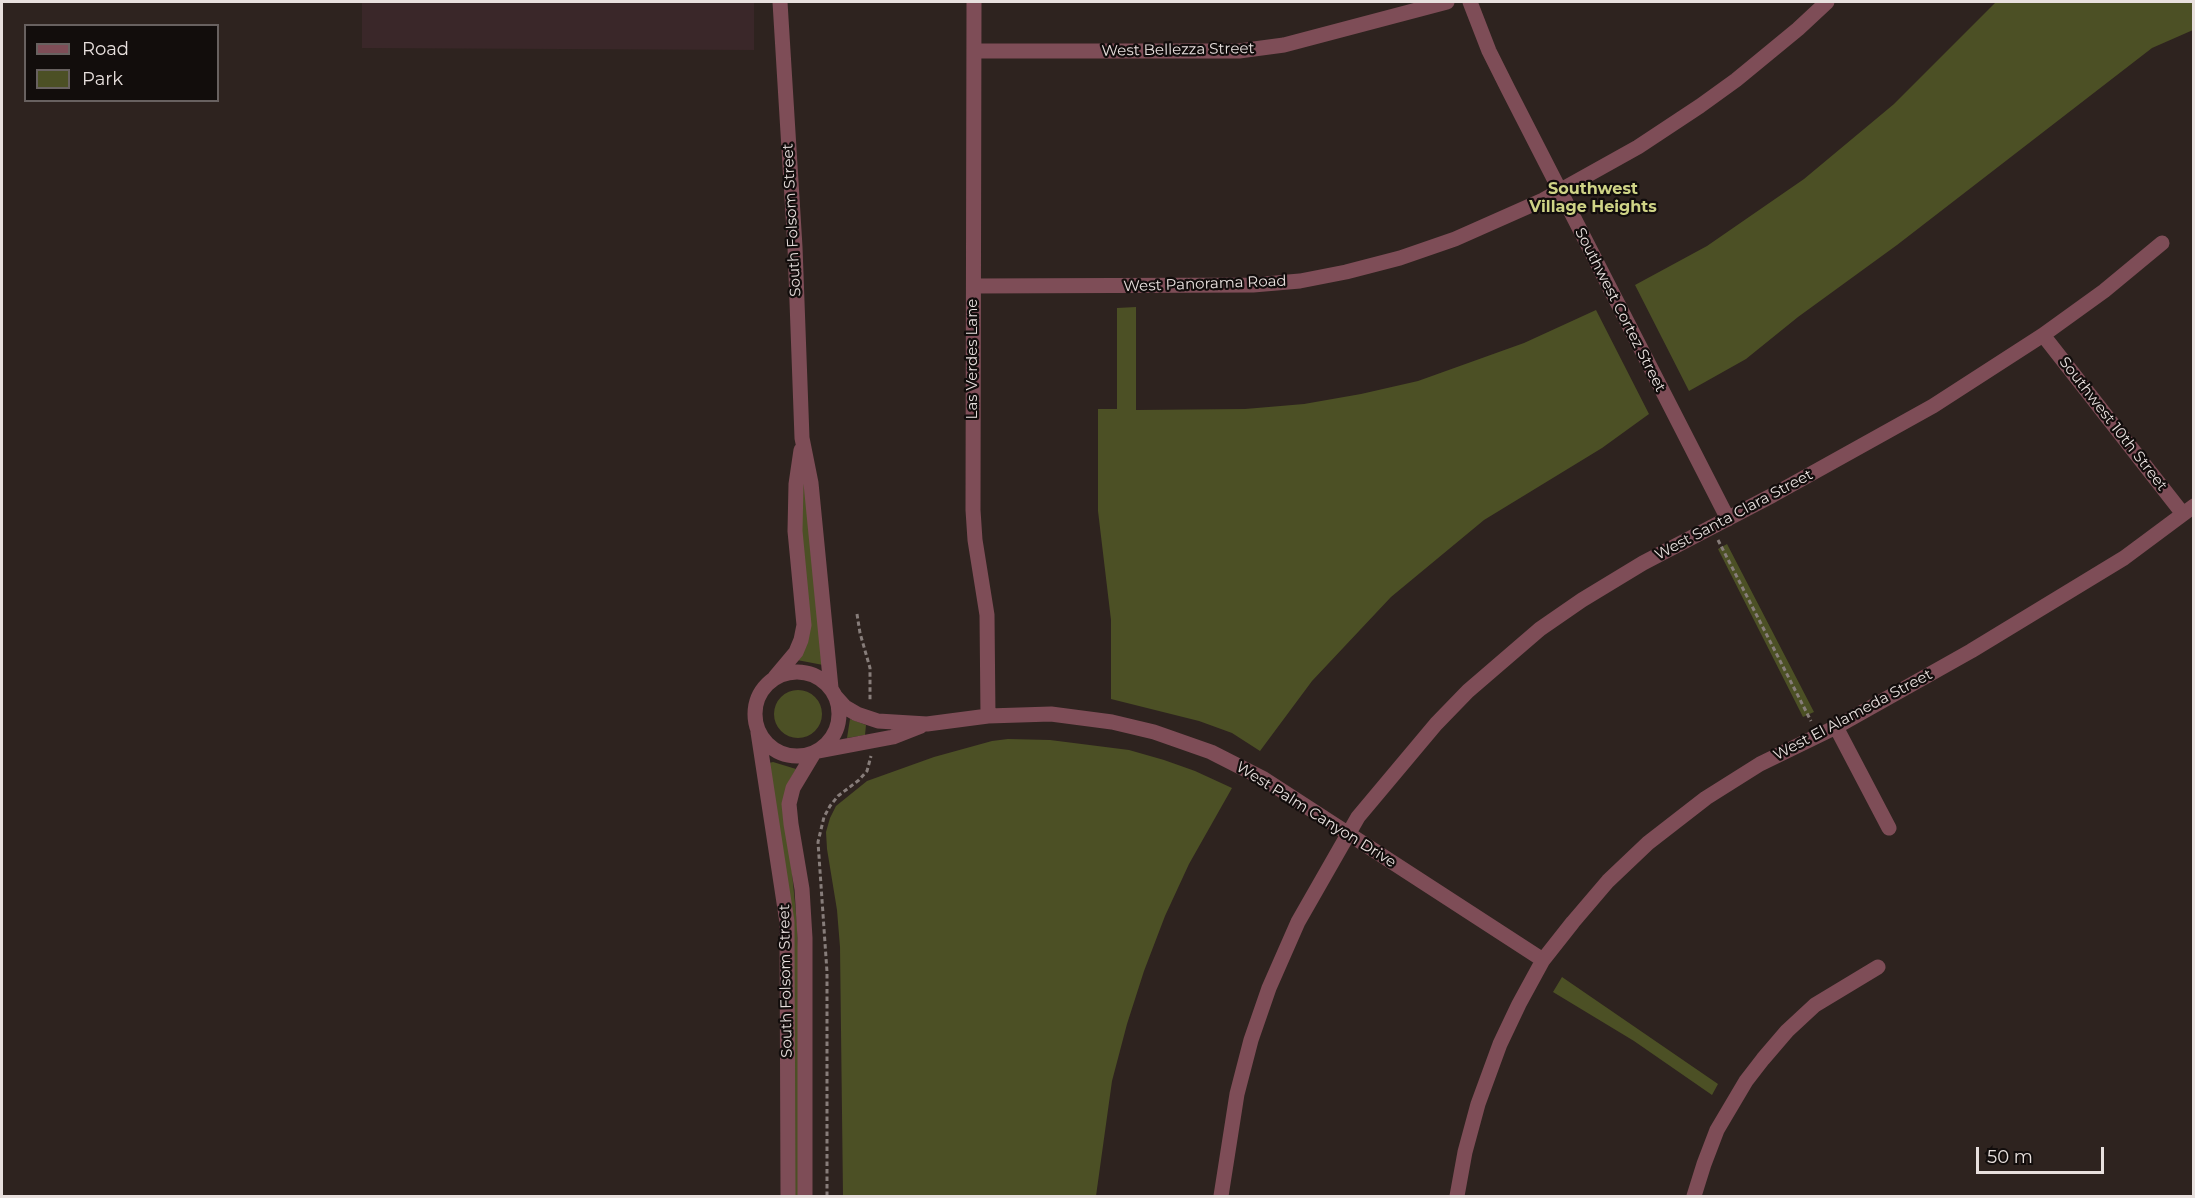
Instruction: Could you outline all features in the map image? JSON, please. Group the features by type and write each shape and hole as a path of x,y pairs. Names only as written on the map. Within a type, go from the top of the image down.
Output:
{"street":[{"name":"South Folsom Street","path":"780,2 795,247 802,438 811,483 834,693"},
{"name":"Las Verdes Lane","path":"974,2 973,510 975,540 987,615 988,716"},
{"name":"West Bellezza Street","path":"974,51 1239,51 1284,45 1447,2"},
{"name":"Southwest Cortez Street","path":"1470,2 1489,51 1728,519"},
{"name":"West Panorama Road","path":"974,286 1253,285 1300,281 1368,267 1444,243 1559,191 1638,147 1700,106 1770,53 1827,2"},
{"name":"West Santa Clara Street","path":"1221,1197 1237,1094 1251,1040 1269,988 1298,922 1358,817 1436,724 1503,659 1540,629 1582,600 1643,563 1933,406 2043,335 2104,291 2162,243"},
{"name":"Southwest 10th Street","path":"2043,335 2188,510"},
{"name":"South Folsom Street","path":"772,679 795,652 801,640 804,625 795,531 796,484 802,438"},
{"name":"West El Alameda Street","path":"1457,1197 1465,1152 1485,1083 1519,1004 1543,960 1608,881 1648,843 1706,798 1760,764 1819,736 1923,680 2113,564 2188,510"},
{"path":"797,671 810,673 822,679 834,693 839,709 839,721 828,743 817,752 802,756 788,756 776,751 766,743 758,732 754,718 755,703 762,690 772,679 784,673 797,671"},
{"name":"West Palm Canyon Drive","path":"834,693 845,707 870,719 927,724 988,716 1051,714 1112,722 1154,732 1211,752 1253,774 1543,960"},
{"name":"West Palm Canyon Drive","path":"817,752 893,737 927,724"},
{"path":"1836,727 1889,828"},
{"name":"South Folsom Street","path":"758,732 787,922 788,1197"},
{"name":"South Folsom Street","path":"805,1197 805,938 802,889 790,824 789,804 796,780 817,752"},
{"path":"1694,1197 1717,1130 1763,1059 1786,1031 1815,1005 1878,967"}],"path":[{"path":"1712,527 1819,736"},
{"path":"857,614 870,668 870,704"},
{"path":"826,1197 827,972 818,842 824,817 830,806 867,771 871,749"}],"shaded area":[{"path":"362,2 754,2 754,50 362,48"}],"green space":[{"path":"1996,2 2193,2 2193,30 2152,48 1746,359 1689,391 1635,285 1707,246 1804,179 1894,104"},
{"path":"1136,307 1136,410 1245,409 1304,404 1361,394 1418,381 1524,343 1596,310 1649,414 1602,448 1484,520 1391,597 1312,681 1260,751 1232,733 1199,721 1111,699 1111,620 1098,511 1098,409 1117,409 1117,308"},
{"path":"802,483 805,483 823,665 797,660"},
{"path":"1727,544 1814,712 1803,717 1718,549"},
{"path":"793,690 803,690 815,697 822,709 822,719 815,731 803,738 793,738 778,727 774,719 774,709 785,694"},
{"path":"850,719 866,725 865,735 847,738"},
{"path":"1050,740 1129,750 1195,771 1232,788 1189,864 1165,916 1144,971 1112,1081 1096,1196 843,1196 840,947 837,910 827,849 826,832 830,818 836,806 867,781 934,757 992,741"},
{"path":"773,762 796,769 789,781 791,862 797,924 802,1038 801,1196 794,1196 793,955 769,763"},
{"path":"1562,977 1718,1084 1712,1095 1634,1041 1553,992"}],"district":[{"name":"Southwest Village Heights","path":"1593,198"}]}
